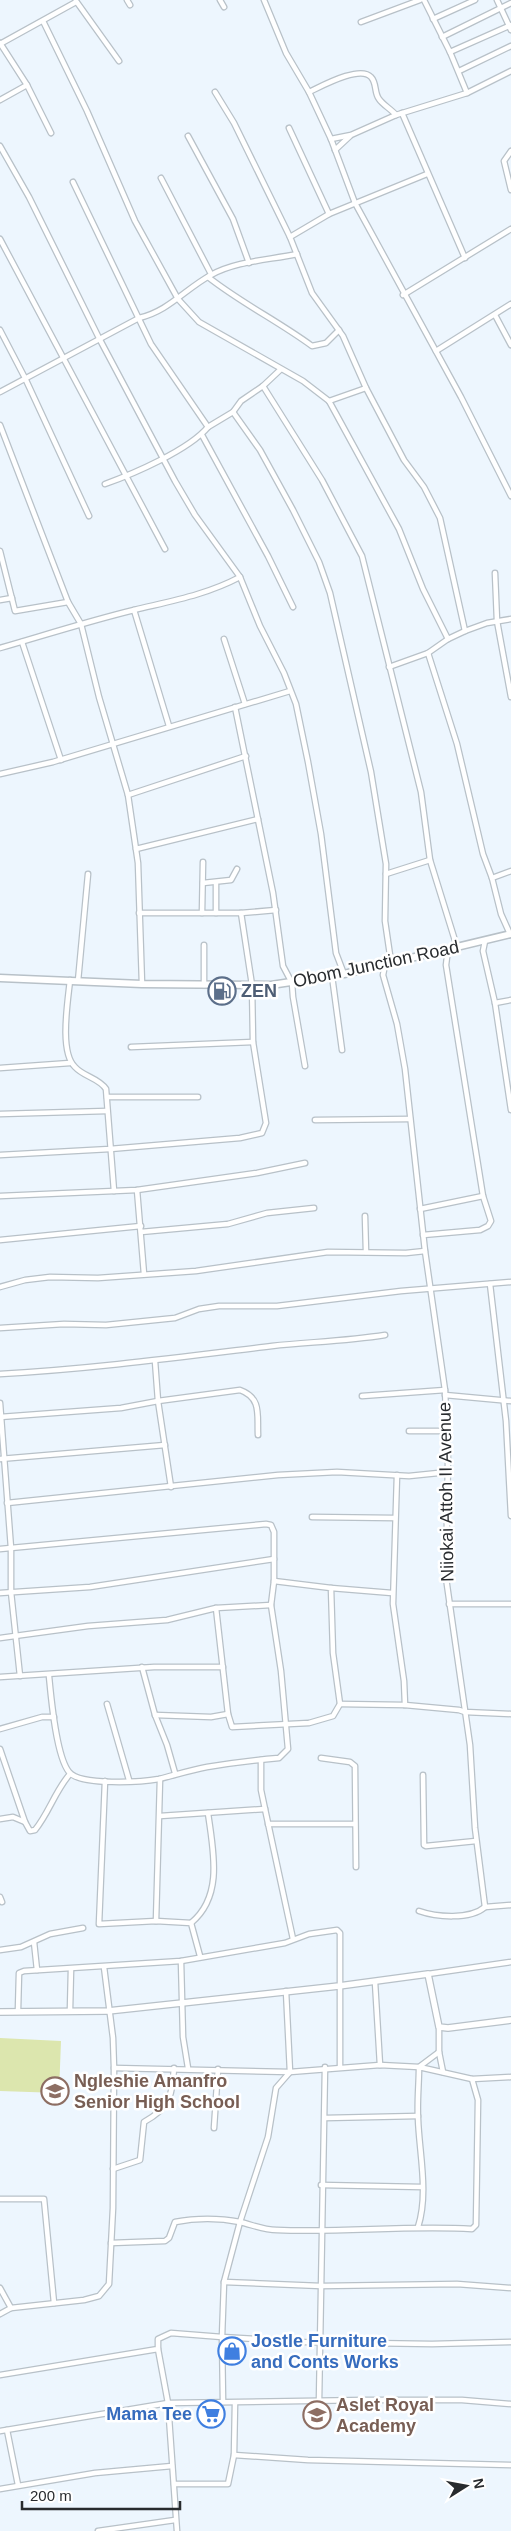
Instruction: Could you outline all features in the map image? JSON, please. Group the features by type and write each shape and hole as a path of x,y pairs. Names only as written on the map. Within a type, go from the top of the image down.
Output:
{"main road":[{"name":"Obom Junction Road","path":"0,978 252,986 292,983 385,965 511,934"}],"street":[{"path":"127,0 130,5"},
{"path":"220,0 224,7"},
{"path":"264,0 286,53 309,92 331,139 355,203 403,295 436,351 511,496"},
{"path":"361,22 422,0 459,70 467,93"},
{"path":"433,19 474,0"},
{"path":"450,52 510,27 497,0"},
{"path":"51,133 27,85 0,43 43,22 76,1 119,61"},
{"path":"442,36 511,4"},
{"path":"43,22 88,111 114,176 142,235 178,299 199,322 280,370 303,381 328,401 399,528 424,589 448,639"},
{"path":"459,70 511,46"},
{"path":"331,139 351,135 396,114 467,93 511,70"},
{"path":"309,92 345,77 364,74 370,76 379,99 396,114"},
{"path":"0,100 27,85"},
{"path":"215,92 234,123 290,237 312,293 339,330 352,352 366,388 404,460 424,487 440,518 465,631"},
{"path":"402,113 465,258"},
{"path":"289,128 329,214"},
{"path":"335,150 351,135"},
{"path":"188,136 233,219 249,263"},
{"path":"0,146 29,197 99,338 162,458 195,516 240,577 296,704 321,834 336,954 344,974"},
{"path":"511,151 504,161 511,190"},
{"path":"290,237 329,214 427,174"},
{"path":"162,178 210,276 228,293 287,327 312,346 326,343 339,330"},
{"path":"73,182 151,344 208,428"},
{"path":"403,295 511,229"},
{"path":"0,239 165,549"},
{"path":"0,392 99,338 139,318 153,315 210,276 249,263 296,254"},
{"path":"436,351 511,304"},
{"path":"495,315 511,345"},
{"path":"0,330 25,378 89,516"},
{"path":"105,484 125,477 202,435 208,428 233,412 241,401 263,386 280,370"},
{"path":"263,386 322,480 362,556 421,792 430,860 457,947"},
{"path":"328,401 366,388"},
{"path":"233,412 260,450 293,510 319,562 330,594 371,772 386,874 385,921 390,955 396,962"},
{"path":"0,425 68,602 81,624 99,697 115,743 128,795 136,849 142,984"},
{"path":"202,435 268,556 293,607"},
{"path":"0,551 14,609 18,612 68,602"},
{"path":"495,573 497,621 511,697"},
{"path":"0,648 81,624 192,597 240,577"},
{"path":"0,600 12,598"},
{"path":"134,610 169,726"},
{"path":"389,667 428,653 448,639 465,631 511,618"},
{"path":"224,639 244,704"},
{"path":"22,642 61,760"},
{"path":"428,653 457,744 483,854 492,878 501,914 511,934"},
{"path":"0,774 61,760 290,691"},
{"path":"236,708 276,910 283,966 292,983 305,1066"},
{"path":"128,795 246,756"},
{"path":"136,849 258,819"},
{"path":"386,874 430,860"},
{"path":"202,913 204,862"},
{"path":"203,883 216,884 231,880 237,869"},
{"path":"492,878 511,871"},
{"path":"78,980 88,874"},
{"path":"216,884 216,913"},
{"path":"139,913 241,913 276,910"},
{"path":"0,1155 110,1149 240,1138 262,1133 266,1123 253,1042 252,986 241,913"},
{"path":"485,941 483,950 495,1003 511,1110"},
{"path":"204,945 204,985"},
{"path":"423,1235 461,1233 488,1226 491,1221 483,1196 446,965 448,949"},
{"name":"Niiokai Attoh II Avenue","path":"385,965 383,976 400,1036 425,1251 445,1392 448,1431 446,1563 449,1604 471,1758 476,1841 485,1907"},
{"path":"332,976 342,1050"},
{"path":"70,980 66,1023 70,1062 76,1069 102,1084 106,1089 114,1191"},
{"path":"495,1003 511,1000"},
{"path":"131,1047 253,1042"},
{"path":"0,1068 70,1062"},
{"path":"505,1068 511,1067"},
{"path":"106,1097 198,1096"},
{"path":"0,1114 108,1111"},
{"path":"315,1120 410,1119"},
{"path":"0,1196 137,1190 286,1168 305,1163"},
{"path":"137,1190 144,1274"},
{"path":"420,1209 483,1196"},
{"path":"141,1232 228,1224 268,1213 314,1208"},
{"path":"365,1216 366,1252"},
{"path":"0,1240 140,1226"},
{"path":"0,1287 25,1280 50,1277 64,1279 196,1271 328,1252 425,1251"},
{"path":"0,1328 64,1324 106,1325 175,1318 199,1309 220,1306 277,1306 401,1291 511,1282"},
{"path":"490,1284 504,1400 511,1516"},
{"path":"0,1374 76,1370 274,1346 349,1341 385,1335"},
{"path":"155,1361 158,1401 171,1487"},
{"path":"1,1416 121,1408 240,1390 250,1394 256,1400 258,1435"},
{"path":"362,1396 445,1392 511,1401"},
{"path":"0,1403 2,1459 11,1548 11,1592 20,1676"},
{"path":"409,1431 448,1431"},
{"path":"2,1459 165,1445"},
{"path":"7,1504 278,1475 337,1472 397,1475 448,1472"},
{"path":"397,1475 392,1593 405,1704"},
{"path":"312,1517 394,1518"},
{"path":"0,1549 266,1524 271,1526 274,1532 272,1605 288,1749 284,1755 279,1758 160,1778 104,1781 87,1780 70,1774"},
{"path":"0,1593 90,1587 274,1559"},
{"path":"274,1581 392,1593"},
{"path":"216,1608 229,1723 232,1727 286,1725 325,1720 333,1716 340,1704 333,1653 331,1588"},
{"path":"449,1604 511,1604"},
{"path":"0,1638 88,1626 167,1620 216,1608 272,1605"},
{"path":"0,1677 48,1676 142,1668 223,1667"},
{"path":"142,1668 155,1715 168,1744 175,1774"},
{"path":"48,1676 57,1737 70,1774"},
{"path":"107,1704 129,1780"},
{"path":"340,1704 405,1704 454,1709 465,1712 511,1714"},
{"path":"155,1715 210,1717 228,1714"},
{"path":"0,1729 42,1718 54,1717"},
{"path":"0,1749 25,1822 30,1830 35,1830 70,1774"},
{"path":"320,1758 354,1763 356,1867"},
{"path":"261,1760 261,1790 264,1809 293,1939"},
{"path":"423,1775 424,1845 476,1841"},
{"path":"156,1921 160,1778"},
{"path":"104,1781 99,1924 156,1921 191,1923"},
{"path":"160,1816 264,1809"},
{"path":"191,1923 202,1911 212,1893 212,1845 208,1813"},
{"path":"0,1819 13,1817 25,1822"},
{"path":"268,1824 354,1824"},
{"path":"419,1911 442,1916 479,1912 485,1907 511,1905"},
{"path":"191,1923 200,1956"},
{"path":"0,1950 21,1947 50,1934 83,1928"},
{"path":"18,2010 19,1973 37,1970 181,1961 200,1956 285,1943 293,1939 331,1930 340,1932 340,2067"},
{"path":"34,1942 37,1970"},
{"path":"181,1961 183,2037 188,2068"},
{"path":"0,2012 18,2010 108,2011 182,2004 375,1982 511,1962"},
{"path":"0,2314 11,2308 84,2300 99,2296 109,2284 114,2068 113,2038 108,2011 104,1967"},
{"path":"70,2010 71,1969"},
{"path":"428,1974 439,2027 439,2052 443,2072"},
{"path":"375,1982 380,2065"},
{"path":"223,2402 222,2337 224,2282 240,2222 268,2137 276,2088 290,2072 286,1992"},
{"path":"439,2027 448,2028 511,2020"},
{"path":"419,2067 439,2052"},
{"path":"114,2068 188,2068 290,2072 324,2067 380,2065 419,2067 472,2079 511,2077"},
{"path":"319,2402 321,2185 325,2118 324,2067"},
{"path":"418,2227 422,2186 418,2116 419,2067"},
{"path":"113,2169 140,2160 144,2122 154,2117 172,2096 174,2068"},
{"path":"214,2128 218,2069"},
{"path":"111,2243 164,2241 169,2238 175,2222 182,2220 240,2222 264,2230 322,2232 418,2227 472,2229 476,2225 478,2100 472,2079"},
{"path":"325,2118 418,2116"},
{"path":"321,2185 422,2186"},
{"path":"0,2199 44,2198 54,2303"},
{"path":"224,2282 321,2286 457,2284 511,2288"},
{"path":"0,2288 11,2308"},
{"path":"177,2531 168,2403 158,2350 158,2339 171,2332 278,2342 320,2341 419,2344 511,2342"},
{"path":"0,2375 158,2350"},
{"path":"0,2431 168,2403 462,2400 511,2404"},
{"path":"174,2484 228,2484 234,2455 236,2403"},
{"path":"7,2430 18,2485"},
{"path":"234,2455 317,2460 511,2465"},
{"path":"0,2489 96,2473 172,2466"},
{"path":"98,2531 176,2520"}],"green space":[{"path":"0,2038 61,2041 59,2093 0,2091"}],"place":[{"name":"ZEN","path":"222,991"},
{"name":"Ngleshie Amanfro Senior High School","path":"55,2091"},
{"name":"Jostle Furniture and Conts Works","path":"232,2351"},
{"name":"Mama Tee","path":"211,2414"},
{"name":"Aslet Royal Academy","path":"317,2415"}]}
